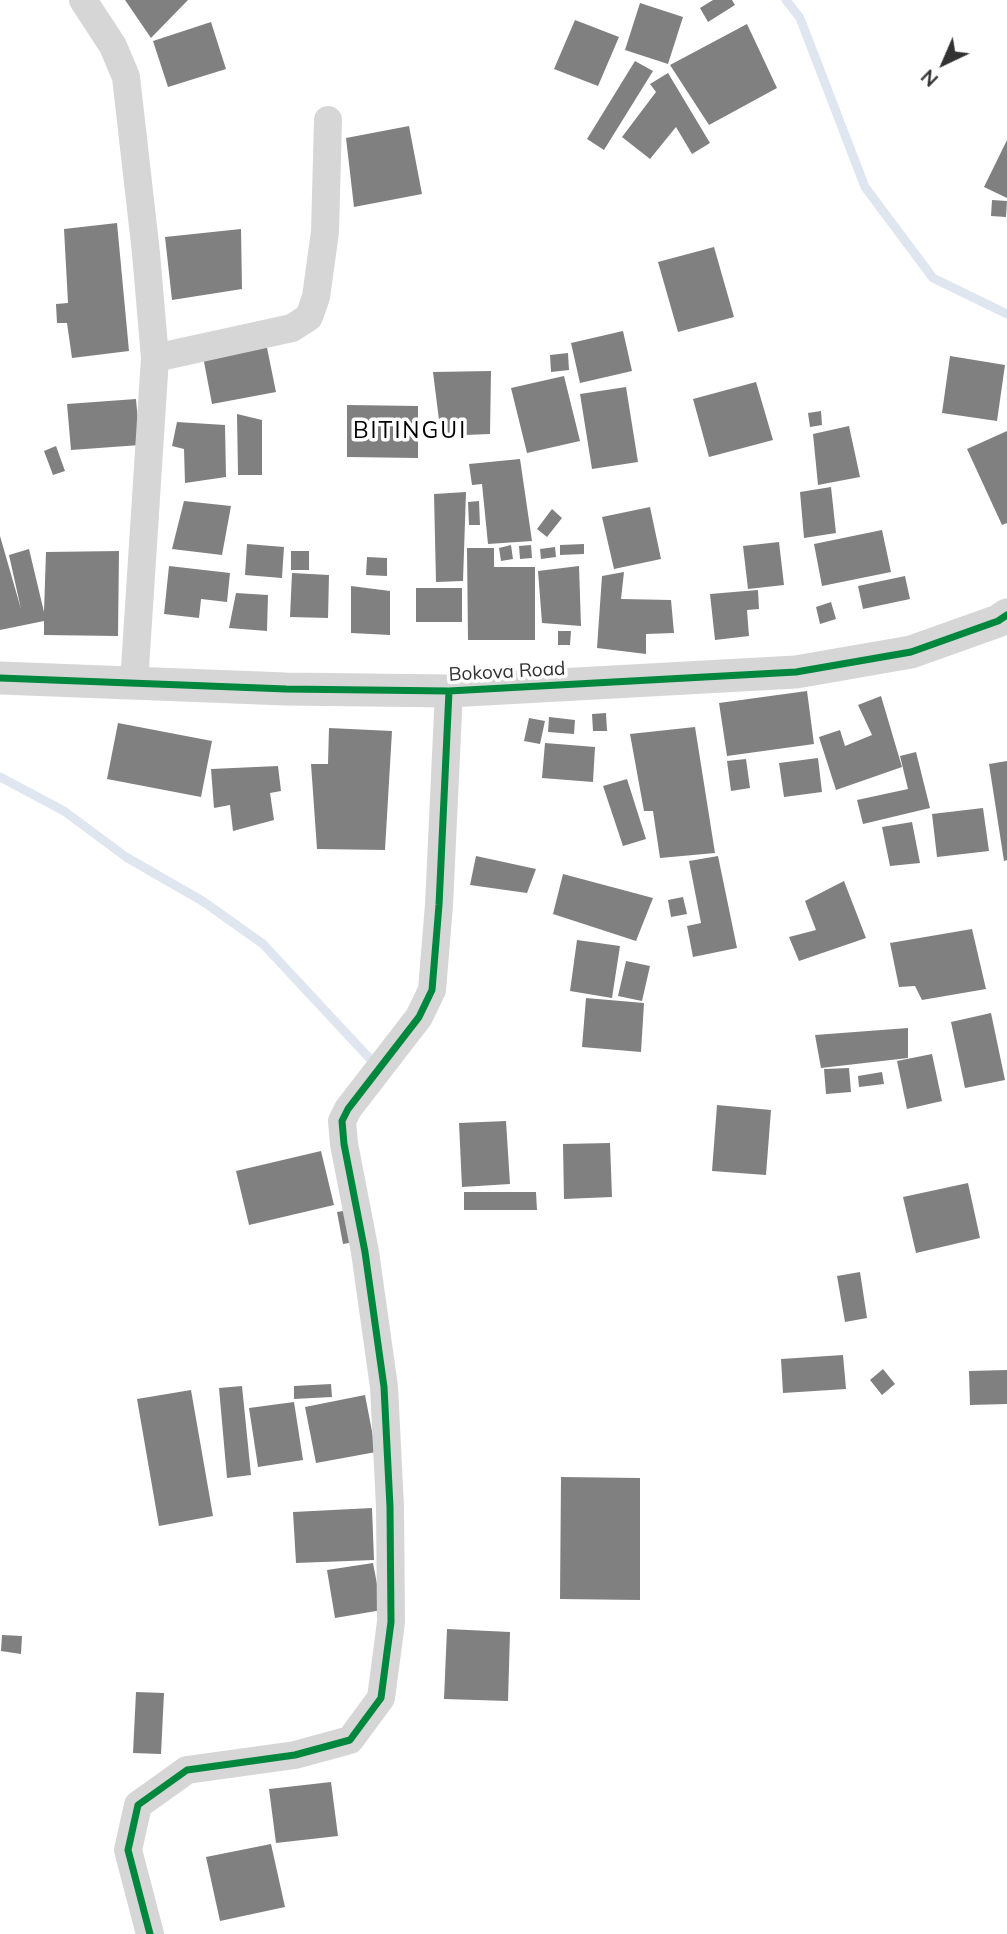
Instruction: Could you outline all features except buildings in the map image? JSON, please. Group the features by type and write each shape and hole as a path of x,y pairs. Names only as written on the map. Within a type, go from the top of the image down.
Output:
{"street":[{"path":"83,0 113,46 126,77 155,358 134,684"},
{"path":"155,358 292,328 309,317 316,297 325,232 328,120"},
{"name":"Bokova Road","path":"0,678 134,684 449,691 796,672 911,652 998,621 1007,615"},
{"path":"150,1934 128,1850 138,1805 187,1770 295,1755 350,1741 381,1698 391,1622 390,1507 384,1387 365,1252 342,1121 348,1109 419,1017 432,990 439,905 449,691"}],"waterway":[{"path":"786,0 800,18 865,187 933,278 1007,314"},
{"path":"0,777 64,811 126,857 204,902 263,944 372,1061"}],"cycle path":[{"path":"0,678 286,689 449,691 796,672 911,652 998,621 1007,615"},
{"path":"150,1934 128,1850 138,1805 187,1770 295,1755 350,1740 381,1698 391,1622 390,1507 384,1387 365,1252 342,1121 348,1109 419,1017 432,990 439,905 449,691"}],"district":[{"name":"BITINGUI","path":"410,431"}]}
